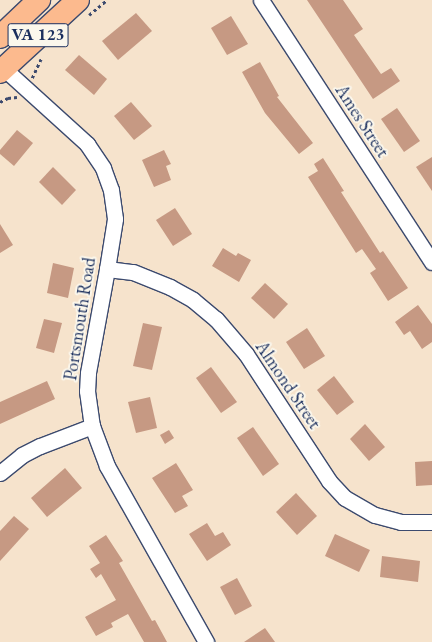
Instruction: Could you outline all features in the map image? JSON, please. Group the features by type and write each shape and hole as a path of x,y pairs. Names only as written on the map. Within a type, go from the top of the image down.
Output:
{"main road":[{"name":"VA 123","path":"0,37 39,0"},
{"name":"VA 123","path":"1,68 81,9"}],"street":[{"name":"Ames Street","path":"261,0 432,262"},
{"name":"Portsmouth Road","path":"1,68 87,144 103,168 111,190 115,219 88,373 87,391 92,426 107,466 206,642"},
{"name":"Almond Street","path":"107,269 132,272 170,287 193,300 216,319 246,354 329,481 345,498 375,515 401,522 432,522"},
{"path":"0,473 22,455 40,446 92,426"}],"path":[{"path":"81,9 107,0"},
{"path":"0,102 8,98 17,97 34,74 41,58 46,53"}],"building":[{"path":"307,0 343,0 363,29 354,35 381,74 391,68 400,81 373,99"},
{"path":"136,13 152,31 118,60 102,41"},
{"path":"231,16 248,44 227,55 211,28"},
{"path":"79,55 107,79 94,95 65,70"},
{"path":"260,62 279,96 277,97 313,143 299,154 265,113 242,72"},
{"path":"131,102 152,126 134,140 114,116"},
{"path":"397,108 420,141 404,152 381,119"},
{"path":"17,130 33,143 14,166 0,154 0,150"},
{"path":"164,150 171,164 166,166 171,180 154,187 142,160"},
{"path":"432,157 432,191 416,167"},
{"path":"323,158 344,191 341,192 380,253 383,251 408,288 388,301 370,273 376,269 362,249 356,253 308,177 318,171 314,164"},
{"path":"53,167 76,190 62,205 39,182"},
{"path":"175,208 192,234 173,246 156,220"},
{"path":"0,224 13,245 0,253"},
{"path":"223,248 236,256 238,253 251,260 239,282 212,266"},
{"path":"53,263 74,268 68,298 47,293"},
{"path":"265,283 288,304 274,319 251,298"},
{"path":"418,305 432,324 432,342 422,349 410,331 404,335 395,322"},
{"path":"44,319 62,323 54,353 36,348"},
{"path":"143,323 162,327 152,370 133,366"},
{"path":"307,328 325,356 304,369 286,342"},
{"path":"211,367 237,402 221,413 196,378"},
{"path":"334,376 354,402 337,415 317,390"},
{"path":"47,381 55,399 0,424 0,402"},
{"path":"150,397 157,428 136,433 128,402"},
{"path":"365,424 385,447 369,461 350,439"},
{"path":"253,427 279,464 263,476 237,438"},
{"path":"169,430 174,438 165,444 160,435"},
{"path":"432,461 432,485 416,486 415,462"},
{"path":"176,463 193,490 182,496 188,506 175,513 152,478"},
{"path":"65,468 82,488 47,517 31,498"},
{"path":"296,493 317,516 297,535 276,512"},
{"path":"14,516 29,529 0,561 0,531"},
{"path":"207,523 215,536 223,532 231,545 207,561 189,534"},
{"path":"335,534 370,550 359,572 325,556"},
{"path":"106,535 123,561 119,563 152,621 155,620 167,642 144,642 128,614 111,623 113,627 96,636 85,617 116,600 101,574 96,578 90,569 100,563 89,546"},
{"path":"382,556 420,561 418,582 380,577"},
{"path":"237,578 252,606 235,615 220,587"},
{"path":"265,628 275,642 244,642"}]}
